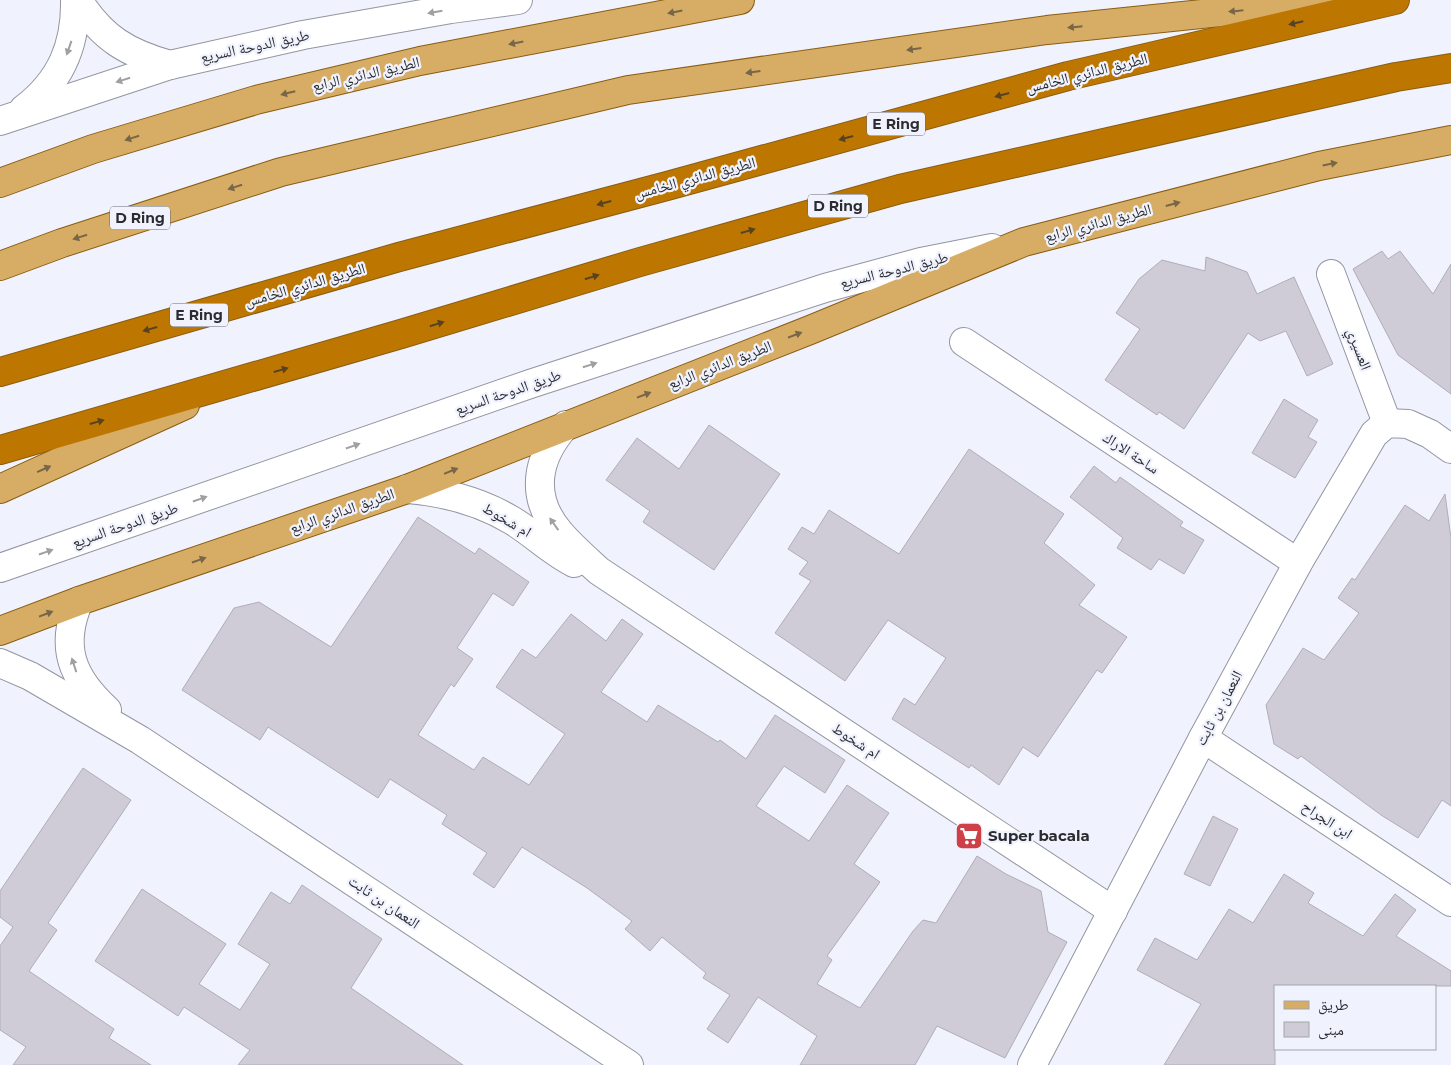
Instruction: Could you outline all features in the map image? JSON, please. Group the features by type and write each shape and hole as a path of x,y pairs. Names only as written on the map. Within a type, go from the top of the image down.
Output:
{"highway":[{"name":"الطريق الدائري الخامس","path":"0,372 399,257 1068,76 1395,0"},
{"name":"D Ring","path":"234,383 640,262 900,188 1386,80 1451,68"},
{"path":"0,450 234,383"}],"main road":[{"name":"الطريق الدائري الرابع","path":"0,183 93,149 247,103 420,61 740,0"},
{"name":"D Ring","path":"0,266 62,242 281,172 628,90 1047,30 1337,0"},
{"name":"الطريق الدائري الرابع","path":"0,631 79,601 407,489 810,330 1024,242 1320,166 1451,140"},
{"name":"D Ring","path":"0,489 234,383"}],"street":[{"path":"76,0 105,34 124,48 146,58 170,64"},
{"path":"8,118 35,101 51,84 63,64 72,42 76,0"},
{"name":"طريق الدوحة السريع","path":"8,118 170,64 303,35 450,9 518,0"},
{"name":"طريق الدوحة السريع","path":"0,568 530,384 825,288 922,262 1024,242"},
{"name":"العسيري","path":"1331,274 1387,423"},
{"name":"ساحة الاراك","path":"964,342 1298,563"},
{"path":"1387,423 1408,424 1430,434 1451,448"},
{"name":"النعمان بن ثابت","path":"1032,1065 1203,738 1298,563 1360,455 1374,434 1387,423"},
{"name":"ام شخوط","path":"566,425 554,438 540,470 543,504 550,519 560,533 599,571 1113,911"},
{"name":"ام شخوط","path":"407,489 435,491 463,498 490,508 570,560 584,567 599,571"},
{"name":"النعمان بن ثابت","path":"79,601 74,614 70,640 70,653 75,669 82,683 92,696 140,740"},
{"name":"النعمان بن ثابت","path":"0,662 30,676 140,740 629,1065"},
{"name":"ابن الجراح","path":"1203,738 1451,902"}],"building":[{"path":"1382,251 1388,259 1400,251 1433,294 1451,264 1451,394 1398,355 1353,269"},
{"path":"1206,257 1247,272 1257,294 1294,277 1333,364 1307,376 1286,331 1260,341 1248,333 1184,429 1159,412 1157,415 1105,380 1140,329 1116,313 1139,279 1162,260 1205,271"},
{"path":"1284,399 1318,420 1308,437 1317,442 1295,478 1252,453"},
{"path":"709,425 780,474 714,570 643,522 650,511 606,480 637,438 679,469"},
{"path":"969,449 1064,514 1044,543 1095,585 1079,605 1127,637 1102,673 1097,670 1038,757 1023,747 999,785 971,765 969,768 892,719 904,698 915,705 946,658 888,620 845,681 775,633 811,581 799,574 808,562 788,549 802,527 814,534 829,510 899,554"},
{"path":"1094,466 1116,483 1120,477 1183,522 1180,526 1204,540 1184,574 1159,559 1151,570 1117,548 1123,538 1070,497"},
{"path":"1445,494 1451,538 1451,806 1442,800 1418,838 1381,815 1301,756 1298,759 1274,744 1266,705 1303,648 1324,660 1359,613 1338,598 1352,578 1355,580 1405,505 1429,521"},
{"path":"418,517 475,554 479,548 529,582 513,606 493,593 457,648 473,659 454,687 451,684 418,735 474,770 483,757 529,785 565,734 496,687 522,649 536,658 571,614 606,641 622,619 643,634 601,692 647,722 658,705 718,742 720,740 746,759 775,715 845,760 825,793 784,766 756,806 809,841 847,785 889,813 854,864 880,882 827,956 832,960 817,984 860,1008 913,931 923,920 936,923 977,856 1006,874 1041,891 1048,932 1067,942 1005,1058 937,1026 915,1065 800,1065 817,1036 758,997 728,1043 707,1029 730,995 703,978 706,973 662,937 650,951 625,929 632,921 587,888 522,847 494,888 473,874 487,853 442,824 447,815 390,779 378,798 268,727 260,740 182,690 234,608 259,602 331,647"},
{"path":"83,768 131,800 48,923 57,930 29,971 114,1029 109,1038 151,1065 13,1065 26,1047 0,1030 0,946 13,927 0,917 0,891"},
{"path":"1213,816 1238,829 1210,886 1184,874"},
{"path":"1284,874 1314,893 1308,903 1363,936 1395,894 1416,910 1396,936 1451,971 1451,986 1274,985 1275,1065 1164,1065 1201,1004 1137,970 1155,938 1197,960 1229,909 1253,923"},
{"path":"302,885 382,939 351,988 463,1065 238,1065 250,1050 184,1007 178,1016 95,961 142,889 226,944 199,984 240,1010 270,964 238,944 271,892 290,904"}],"place":[{"name":"Super bacala","path":"969,836"}]}
